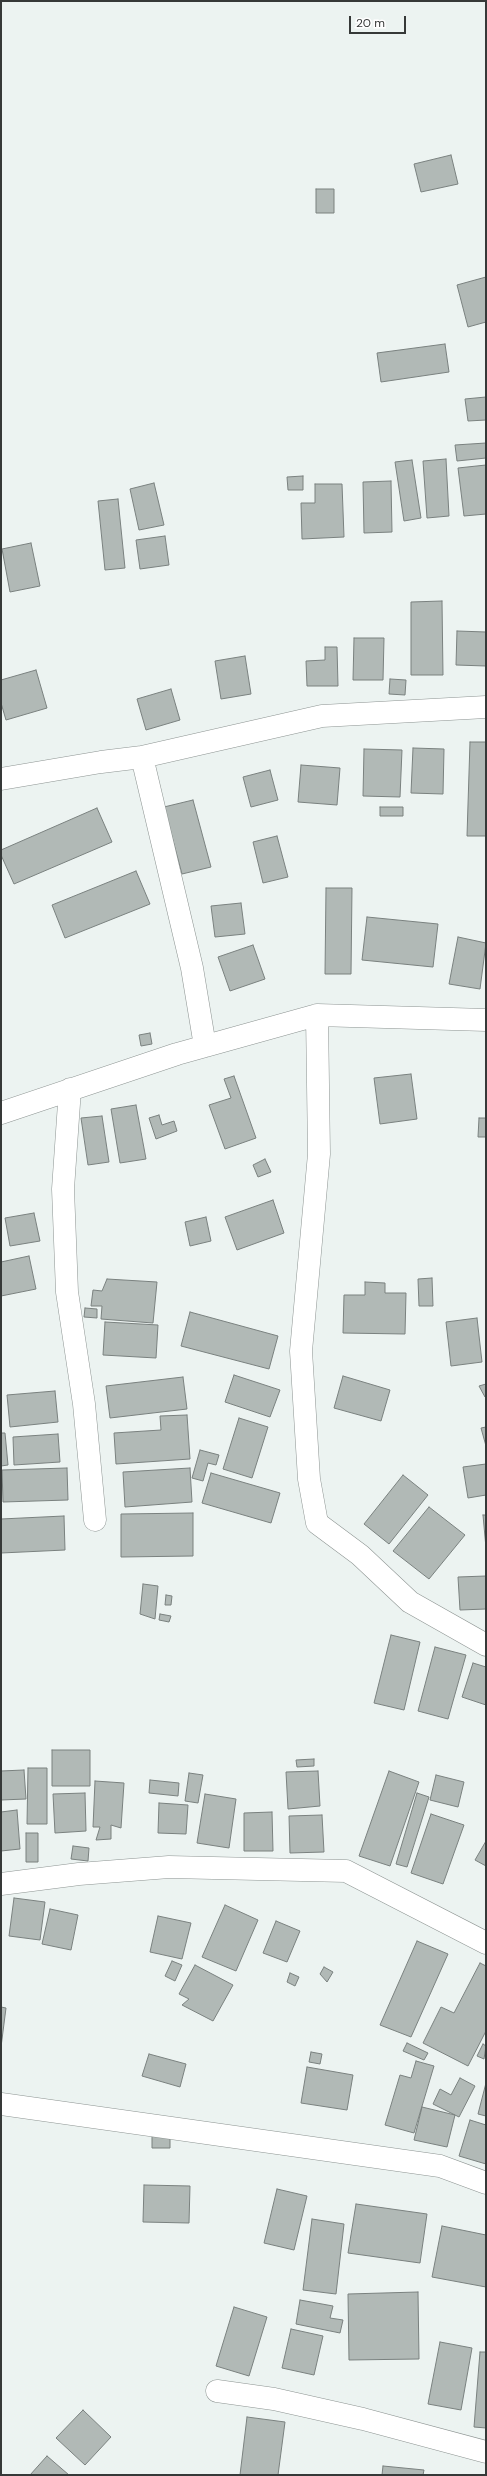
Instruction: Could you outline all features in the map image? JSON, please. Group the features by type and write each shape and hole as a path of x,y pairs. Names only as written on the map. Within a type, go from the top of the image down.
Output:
{"street":[{"path":"1,779 101,762 142,757 322,716 486,707"},
{"path":"142,757 192,968 205,1046"},
{"path":"317,1015 320,1154 301,1351 309,1479 317,1523 360,1555 410,1602 486,1645"},
{"path":"1,1113 70,1089 205,1046 317,1015 486,1020"},
{"path":"70,1089 63,1189 67,1292 84,1404 96,1520"},
{"path":"1,1884 79,1874 169,1867 346,1871 486,1943"},
{"path":"1,2104 440,2166 486,2183"},
{"path":"217,2392 282,2401 486,2452"}],"building":[{"path":"451,155 458,184 421,192 414,164"},
{"path":"316,189 334,189 334,213 316,213"},
{"path":"486,277 486,322 468,327 457,285"},
{"path":"445,344 449,372 381,382 377,353"},
{"path":"486,397 486,420 468,421 465,399"},
{"path":"486,443 486,458 457,461 455,445"},
{"path":"446,459 449,516 427,518 423,461"},
{"path":"412,460 421,518 404,521 395,462"},
{"path":"486,465 486,514 464,516 458,468"},
{"path":"303,476 303,490 288,490 287,477"},
{"path":"391,481 392,532 364,533 363,482"},
{"path":"154,483 164,525 139,530 130,489"},
{"path":"315,484 342,484 344,537 302,539 301,503 315,503"},
{"path":"118,499 125,568 105,570 98,501"},
{"path":"165,536 169,565 140,569 136,540"},
{"path":"31,543 40,586 10,592 2,549"},
{"path":"442,601 443,675 411,675 411,602"},
{"path":"457,631 486,632 486,666 456,665"},
{"path":"354,638 384,638 383,680 353,680"},
{"path":"325,647 337,647 338,686 307,686 306,661 325,660"},
{"path":"245,656 251,694 221,699 215,661"},
{"path":"36,670 47,708 6,720 1,703 1,680"},
{"path":"390,679 406,680 405,695 389,694"},
{"path":"171,689 180,720 146,730 137,699"},
{"path":"470,742 486,742 486,836 467,836"},
{"path":"413,748 444,749 443,794 411,793"},
{"path":"364,749 402,750 400,797 363,796"},
{"path":"301,765 340,768 337,805 298,802"},
{"path":"270,770 278,800 251,807 243,777"},
{"path":"193,800 211,867 182,874 164,807"},
{"path":"380,807 403,807 403,816 380,816"},
{"path":"97,808 112,842 14,884 1,855 1,850"},
{"path":"277,836 288,877 263,883 253,842"},
{"path":"136,871 150,904 65,938 52,905"},
{"path":"326,888 352,888 351,974 325,974"},
{"path":"241,903 245,934 215,937 211,906"},
{"path":"367,917 438,924 433,967 362,960"},
{"path":"458,937 486,943 480,989 449,984"},
{"path":"253,945 265,979 230,991 218,957"},
{"path":"150,1033 152,1044 141,1046 139,1035"},
{"path":"411,1074 417,1119 380,1124 374,1078"},
{"path":"234,1076 256,1138 225,1149 209,1105 231,1098 224,1079"},
{"path":"136,1105 146,1159 120,1163 111,1109"},
{"path":"159,1115 162,1125 174,1121 177,1131 156,1139 149,1118"},
{"path":"102,1116 109,1162 88,1165 81,1118"},
{"path":"479,1118 486,1118 486,1137 478,1137"},
{"path":"265,1159 271,1172 258,1177 253,1165"},
{"path":"273,1200 284,1233 237,1250 225,1217"},
{"path":"34,1213 40,1241 10,1246 5,1218"},
{"path":"206,1217 211,1241 190,1246 185,1222"},
{"path":"29,1256 36,1289 1,1296 1,1262"},
{"path":"432,1278 433,1306 419,1306 418,1279"},
{"path":"107,1279 157,1282 153,1323 101,1319 102,1306 91,1306 93,1290 102,1291"},
{"path":"365,1282 385,1283 385,1293 406,1293 405,1334 343,1333 344,1295 365,1295"},
{"path":"85,1308 97,1309 97,1318 84,1317"},
{"path":"190,1312 278,1336 269,1369 181,1346"},
{"path":"477,1318 482,1362 451,1366 446,1322"},
{"path":"105,1322 158,1325 156,1358 103,1355"},
{"path":"234,1375 280,1390 270,1417 225,1402"},
{"path":"343,1376 390,1390 381,1421 334,1408"},
{"path":"183,1377 187,1409 110,1418 106,1386"},
{"path":"486,1384 486,1397 485,1397 479,1386"},
{"path":"55,1391 58,1422 10,1427 7,1395"},
{"path":"187,1415 190,1459 116,1464 114,1433 161,1430 160,1416"},
{"path":"239,1418 268,1427 252,1478 223,1469"},
{"path":"486,1427 486,1446 481,1428"},
{"path":"1,1433 5,1433 8,1465 1,1466"},
{"path":"58,1434 60,1462 14,1465 13,1437"},
{"path":"200,1450 219,1455 216,1465 208,1463 203,1481 192,1478"},
{"path":"486,1464 486,1495 468,1498 463,1467"},
{"path":"67,1468 68,1500 3,1502 2,1470"},
{"path":"190,1468 192,1502 125,1507 123,1472"},
{"path":"211,1473 280,1493 271,1523 202,1503"},
{"path":"403,1475 428,1495 389,1544 364,1524"},
{"path":"429,1507 465,1535 429,1579 393,1551"},
{"path":"193,1513 193,1556 121,1557 121,1514"},
{"path":"483,1515 486,1515 486,1548"},
{"path":"64,1516 65,1550 1,1553 1,1519"},
{"path":"486,1576 486,1609 460,1610 458,1577"},
{"path":"143,1584 158,1586 155,1619 140,1614"},
{"path":"166,1595 172,1596 171,1605 165,1605"},
{"path":"160,1614 171,1616 169,1622 159,1620"},
{"path":"391,1635 420,1642 404,1710 374,1703"},
{"path":"435,1647 466,1655 448,1719 418,1711"},
{"path":"473,1663 486,1667 486,1705 462,1697"},
{"path":"52,1750 90,1750 90,1786 52,1786"},
{"path":"314,1759 314,1766 297,1767 296,1760"},
{"path":"28,1768 47,1768 47,1824 27,1824"},
{"path":"24,1770 26,1799 1,1800 1,1771"},
{"path":"318,1771 320,1806 288,1809 286,1772"},
{"path":"389,1771 419,1782 390,1866 359,1856"},
{"path":"189,1773 203,1775 198,1803 185,1801"},
{"path":"436,1775 464,1782 458,1807 430,1800"},
{"path":"150,1780 179,1783 178,1796 149,1793"},
{"path":"95,1781 124,1783 121,1828 111,1825 111,1839 96,1840 100,1827 93,1827"},
{"path":"85,1793 86,1831 55,1833 53,1794"},
{"path":"417,1793 429,1797 407,1867 396,1864"},
{"path":"205,1794 236,1799 229,1848 197,1843"},
{"path":"159,1803 188,1805 186,1834 158,1833"},
{"path":"17,1810 20,1849 1,1851 1,1812"},
{"path":"272,1812 273,1851 244,1851 244,1813"},
{"path":"431,1814 464,1825 443,1884 411,1873"},
{"path":"322,1815 324,1852 290,1853 289,1816"},
{"path":"26,1833 38,1833 38,1862 26,1862"},
{"path":"486,1841 486,1866 475,1860"},
{"path":"73,1846 89,1848 88,1861 71,1859"},
{"path":"14,1898 45,1902 40,1940 9,1936"},
{"path":"225,1905 258,1920 236,1971 202,1957"},
{"path":"50,1909 78,1915 71,1950 42,1944"},
{"path":"158,1916 191,1923 182,1959 150,1952"},
{"path":"276,1921 300,1931 287,1962 263,1953"},
{"path":"417,1941 448,1954 411,2037 380,2025"},
{"path":"172,1961 182,1965 175,1981 165,1976"},
{"path":"480,1963 486,1966 486,2031 468,2066 423,2043 441,2007 454,2013"},
{"path":"195,1965 233,1985 213,2021 182,2005 189,1999 179,1994"},
{"path":"324,1967 333,1972 327,1982 320,1974"},
{"path":"290,1973 299,1977 295,1986 287,1982"},
{"path":"1,2007 6,2008 1,2047"},
{"path":"407,2043 428,2053 424,2060 403,2051"},
{"path":"483,2044 486,2046 484,2059 477,2056"},
{"path":"311,2052 322,2054 320,2064 309,2062"},
{"path":"149,2054 186,2064 180,2087 142,2076"},
{"path":"416,2061 434,2066 414,2133 385,2125 400,2075 411,2078"},
{"path":"307,2067 353,2075 347,2110 301,2103"},
{"path":"460,2078 475,2086 459,2117 433,2104 440,2089 451,2095"},
{"path":"486,2083 486,2116 478,2114"},
{"path":"422,2107 455,2115 447,2147 414,2140"},
{"path":"470,2120 486,2125 486,2164 459,2156"},
{"path":"152,2134 170,2134 170,2148 152,2148"},
{"path":"144,2185 190,2186 189,2223 143,2222"},
{"path":"277,2189 307,2196 294,2250 264,2243"},
{"path":"356,2204 427,2214 420,2263 348,2253"},
{"path":"312,2219 344,2224 336,2294 303,2290"},
{"path":"442,2226 486,2235 486,2287 432,2277"},
{"path":"418,2292 419,2359 349,2360 348,2294"},
{"path":"300,2300 333,2306 330,2318 343,2320 340,2333 296,2324"},
{"path":"234,2307 267,2317 249,2376 216,2366"},
{"path":"291,2329 323,2336 314,2375 282,2368"},
{"path":"440,2342 472,2348 461,2410 428,2404"},
{"path":"480,2352 486,2352 486,2428 474,2427"},
{"path":"83,2410 111,2437 85,2465 56,2438"},
{"path":"247,2417 285,2422 278,2475 240,2475"},
{"path":"47,2456 69,2475 30,2475"},
{"path":"383,2466 424,2470 423,2475 382,2475"}]}
